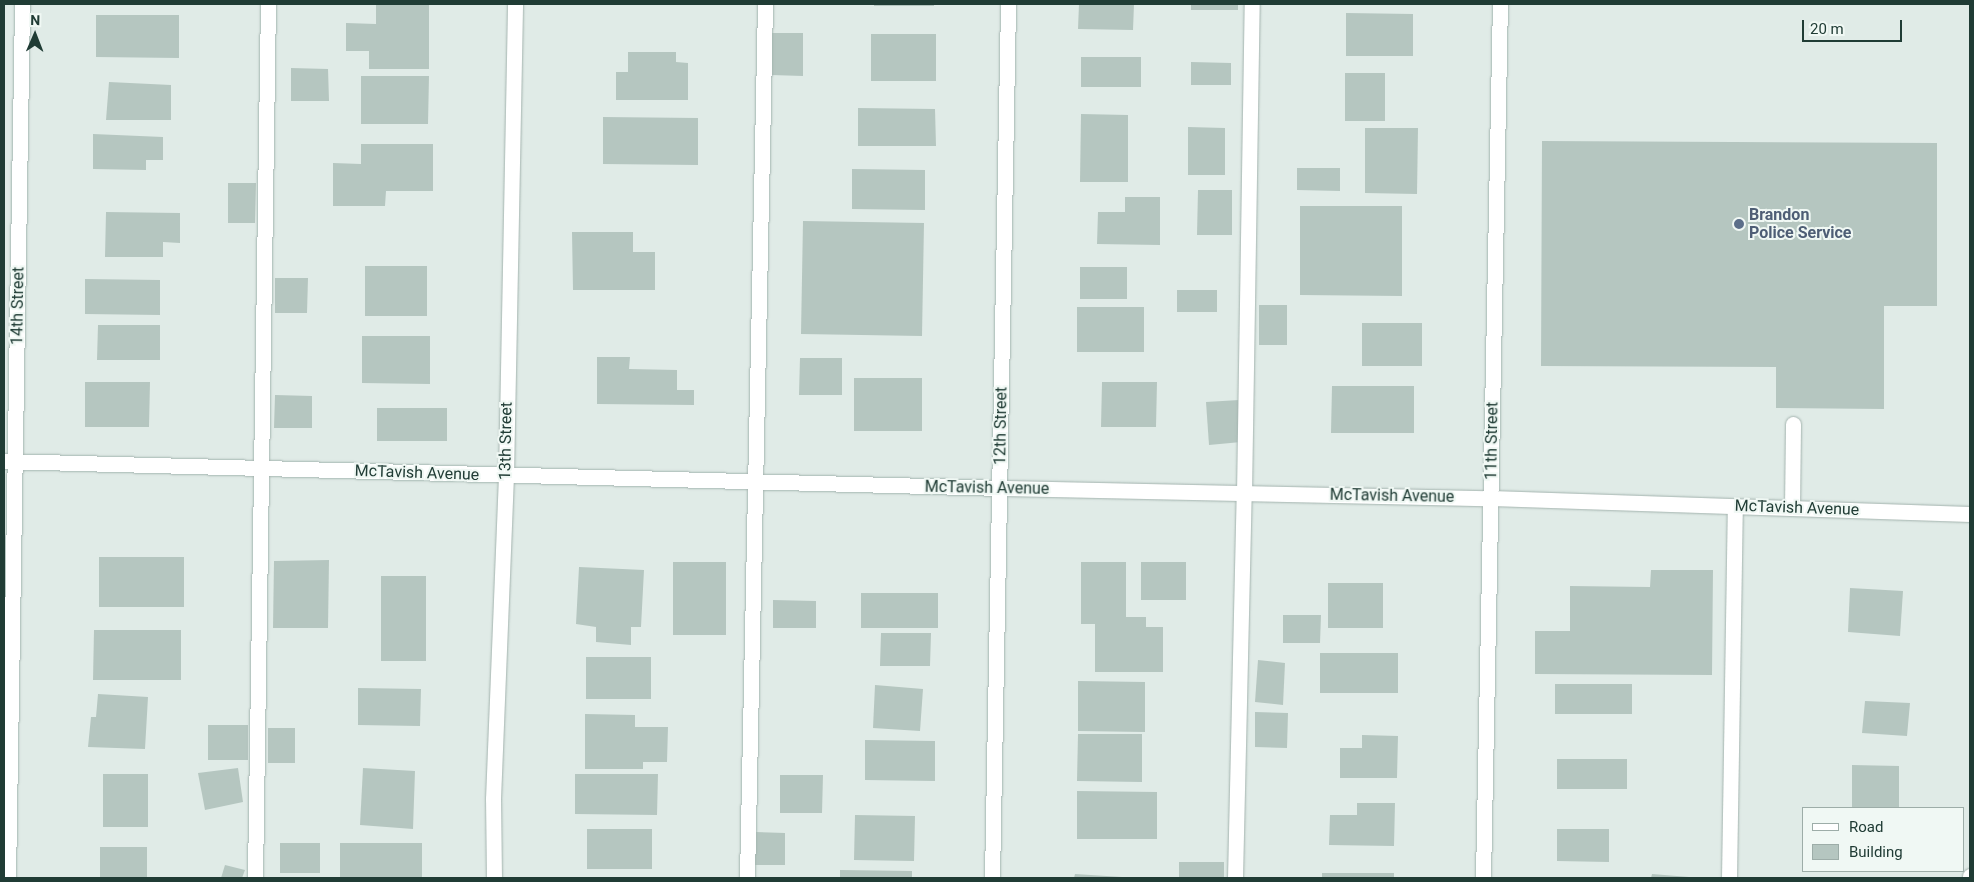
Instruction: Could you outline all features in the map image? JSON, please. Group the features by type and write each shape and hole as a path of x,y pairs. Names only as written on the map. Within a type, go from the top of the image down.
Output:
{"street":[{"name":"14th Street","path":"8,878 10,461 22,4"},
{"path":"255,878 268,4"},
{"name":"13th Street","path":"494,878 493,799 506,475 515,4"},
{"path":"747,878 765,4"},
{"name":"12th Street","path":"992,878 1008,4"},
{"path":"1235,878 1244,494 1252,4"},
{"name":"11th Street","path":"1483,878 1500,4"},
{"path":"1792,508 1793,424"},
{"name":"McTavish Avenue","path":"10,461 755,482 1491,498 1970,514"},
{"path":"1729,878 1735,506"}],"building":[{"path":"376,4 429,4 429,69 369,69 369,51 346,51 346,23 376,24"},
{"path":"874,4 934,4 934,6 874,6"},
{"path":"1079,4 1134,4 1133,30 1078,29"},
{"path":"1191,4 1238,4 1238,10 1191,10"},
{"path":"1346,13 1413,14 1413,56 1346,56"},
{"path":"96,15 179,15 179,58 96,57"},
{"path":"771,33 803,33 803,76 771,75"},
{"path":"871,34 936,34 936,81 871,81"},
{"path":"628,52 676,52 676,62 688,63 688,100 616,100 616,72 628,72"},
{"path":"1081,57 1141,57 1141,87 1081,87"},
{"path":"1191,62 1231,63 1231,85 1191,85"},
{"path":"291,68 328,69 329,101 291,101"},
{"path":"1345,73 1385,73 1385,121 1345,121"},
{"path":"361,76 429,76 428,124 361,124"},
{"path":"109,82 171,85 171,120 106,120"},
{"path":"858,108 935,109 936,146 858,146"},
{"path":"1081,114 1128,115 1128,182 1080,182"},
{"path":"603,117 698,118 698,165 603,164"},
{"path":"1188,127 1225,128 1225,175 1188,175"},
{"path":"1365,128 1418,128 1417,194 1365,193"},
{"path":"93,134 163,137 163,160 146,160 146,170 93,169"},
{"name":"Brandon Police Service","path":"1542,141 1937,143 1937,306 1884,306 1884,409 1776,408 1776,367 1541,366"},
{"path":"361,144 433,144 433,191 386,191 385,206 333,206 333,163 361,164"},
{"path":"1297,168 1340,168 1340,191 1297,190"},
{"path":"852,169 925,170 925,210 852,209"},
{"path":"228,183 256,183 255,223 228,223"},
{"path":"1198,190 1232,190 1232,235 1197,235"},
{"path":"1125,197 1160,197 1160,245 1097,244 1098,212 1125,212"},
{"path":"1300,206 1402,206 1402,296 1300,295"},
{"path":"106,212 180,213 180,243 163,242 163,257 105,257"},
{"path":"803,221 924,223 922,336 801,334"},
{"path":"572,232 633,232 633,252 655,252 655,290 573,290"},
{"path":"365,266 427,266 427,316 365,316"},
{"path":"1080,267 1127,267 1127,299 1080,299"},
{"path":"275,278 308,278 307,313 275,313"},
{"path":"85,279 160,280 160,315 85,314"},
{"path":"1177,290 1217,290 1217,312 1177,312"},
{"path":"1259,305 1287,305 1287,345 1259,345"},
{"path":"1077,307 1144,307 1144,352 1077,352"},
{"path":"1362,323 1422,323 1422,366 1362,366"},
{"path":"98,325 160,325 160,360 97,360"},
{"path":"362,336 430,336 430,384 362,383"},
{"path":"597,357 630,357 629,369 677,370 677,390 694,390 694,405 597,404"},
{"path":"800,358 842,358 842,395 799,395"},
{"path":"854,378 922,378 922,431 854,431"},
{"path":"85,382 150,382 149,427 85,427"},
{"path":"1102,382 1157,382 1156,427 1101,427"},
{"path":"1332,386 1414,386 1414,433 1331,433"},
{"path":"275,395 312,396 312,428 274,428"},
{"path":"1239,400 1241,442 1209,445 1206,402"},
{"path":"377,408 447,408 447,441 377,441"},
{"path":"99,557 184,557 184,607 99,607"},
{"path":"329,560 328,628 273,628 274,561"},
{"path":"673,562 726,562 726,635 673,635"},
{"path":"1081,562 1126,562 1126,617 1146,617 1146,627 1163,627 1163,672 1095,672 1095,624 1081,624"},
{"path":"1141,562 1186,562 1186,600 1141,600"},
{"path":"579,567 644,570 641,627 631,627 631,645 596,642 596,627 576,624"},
{"path":"1651,570 1713,570 1712,675 1535,674 1535,631 1570,631 1570,586 1650,587"},
{"path":"381,576 426,576 426,661 381,661"},
{"path":"1328,583 1383,583 1383,628 1328,628"},
{"path":"1850,588 1903,591 1900,636 1848,632"},
{"path":"861,593 938,593 938,628 861,628"},
{"path":"773,600 816,601 816,628 773,628"},
{"path":"1283,615 1321,615 1320,643 1283,643"},
{"path":"94,630 181,630 181,680 93,680"},
{"path":"881,633 931,633 930,666 880,666"},
{"path":"1320,653 1398,653 1398,693 1320,693"},
{"path":"586,657 651,657 651,699 586,699"},
{"path":"1258,660 1285,663 1283,705 1255,702"},
{"path":"1078,681 1145,682 1145,732 1078,731"},
{"path":"1555,684 1632,684 1632,714 1555,714"},
{"path":"875,685 923,689 920,731 873,728"},
{"path":"358,688 421,689 420,726 358,725"},
{"path":"98,694 148,697 145,749 88,747 91,717 96,717"},
{"path":"1865,701 1910,703 1907,736 1862,733"},
{"path":"1255,712 1288,713 1287,748 1255,747"},
{"path":"585,714 635,715 635,727 668,727 667,762 643,762 643,769 585,769"},
{"path":"208,725 248,725 248,760 208,760"},
{"path":"268,728 295,728 295,763 268,763"},
{"path":"1078,734 1142,734 1142,782 1077,781"},
{"path":"1362,735 1398,736 1397,778 1340,778 1340,748 1362,748"},
{"path":"865,740 935,741 935,781 865,780"},
{"path":"1557,759 1627,759 1627,789 1557,789"},
{"path":"1852,765 1899,766 1899,807 1852,807"},
{"path":"238,768 243,802 205,810 198,773"},
{"path":"363,768 415,771 413,829 360,825"},
{"path":"103,774 148,774 148,827 103,827"},
{"path":"575,774 658,774 657,815 575,814"},
{"path":"780,775 823,775 822,813 780,813"},
{"path":"1077,791 1157,792 1157,839 1077,839"},
{"path":"1357,803 1395,803 1394,846 1329,845 1330,815 1357,815"},
{"path":"855,815 915,816 914,861 854,860"},
{"path":"587,829 652,829 652,869 587,869"},
{"path":"1557,829 1609,829 1609,862 1557,861"},
{"path":"755,832 785,833 785,865 755,865"},
{"path":"280,843 320,843 320,873 280,873"},
{"path":"340,843 422,843 422,878 340,878"},
{"path":"100,847 147,847 147,878 100,878"},
{"path":"1179,862 1224,862 1224,878 1179,878"},
{"path":"225,865 245,870 242,878 221,878"},
{"path":"840,870 912,871 912,878 840,878"},
{"path":"1322,873 1394,873 1394,878 1322,878"},
{"path":"1075,874 1122,877 1122,878 1074,878"},
{"path":"1652,874 1689,877 1689,878 1651,878"}],"place":[{"name":"Brandon Police Service","path":"1739,224"}]}
